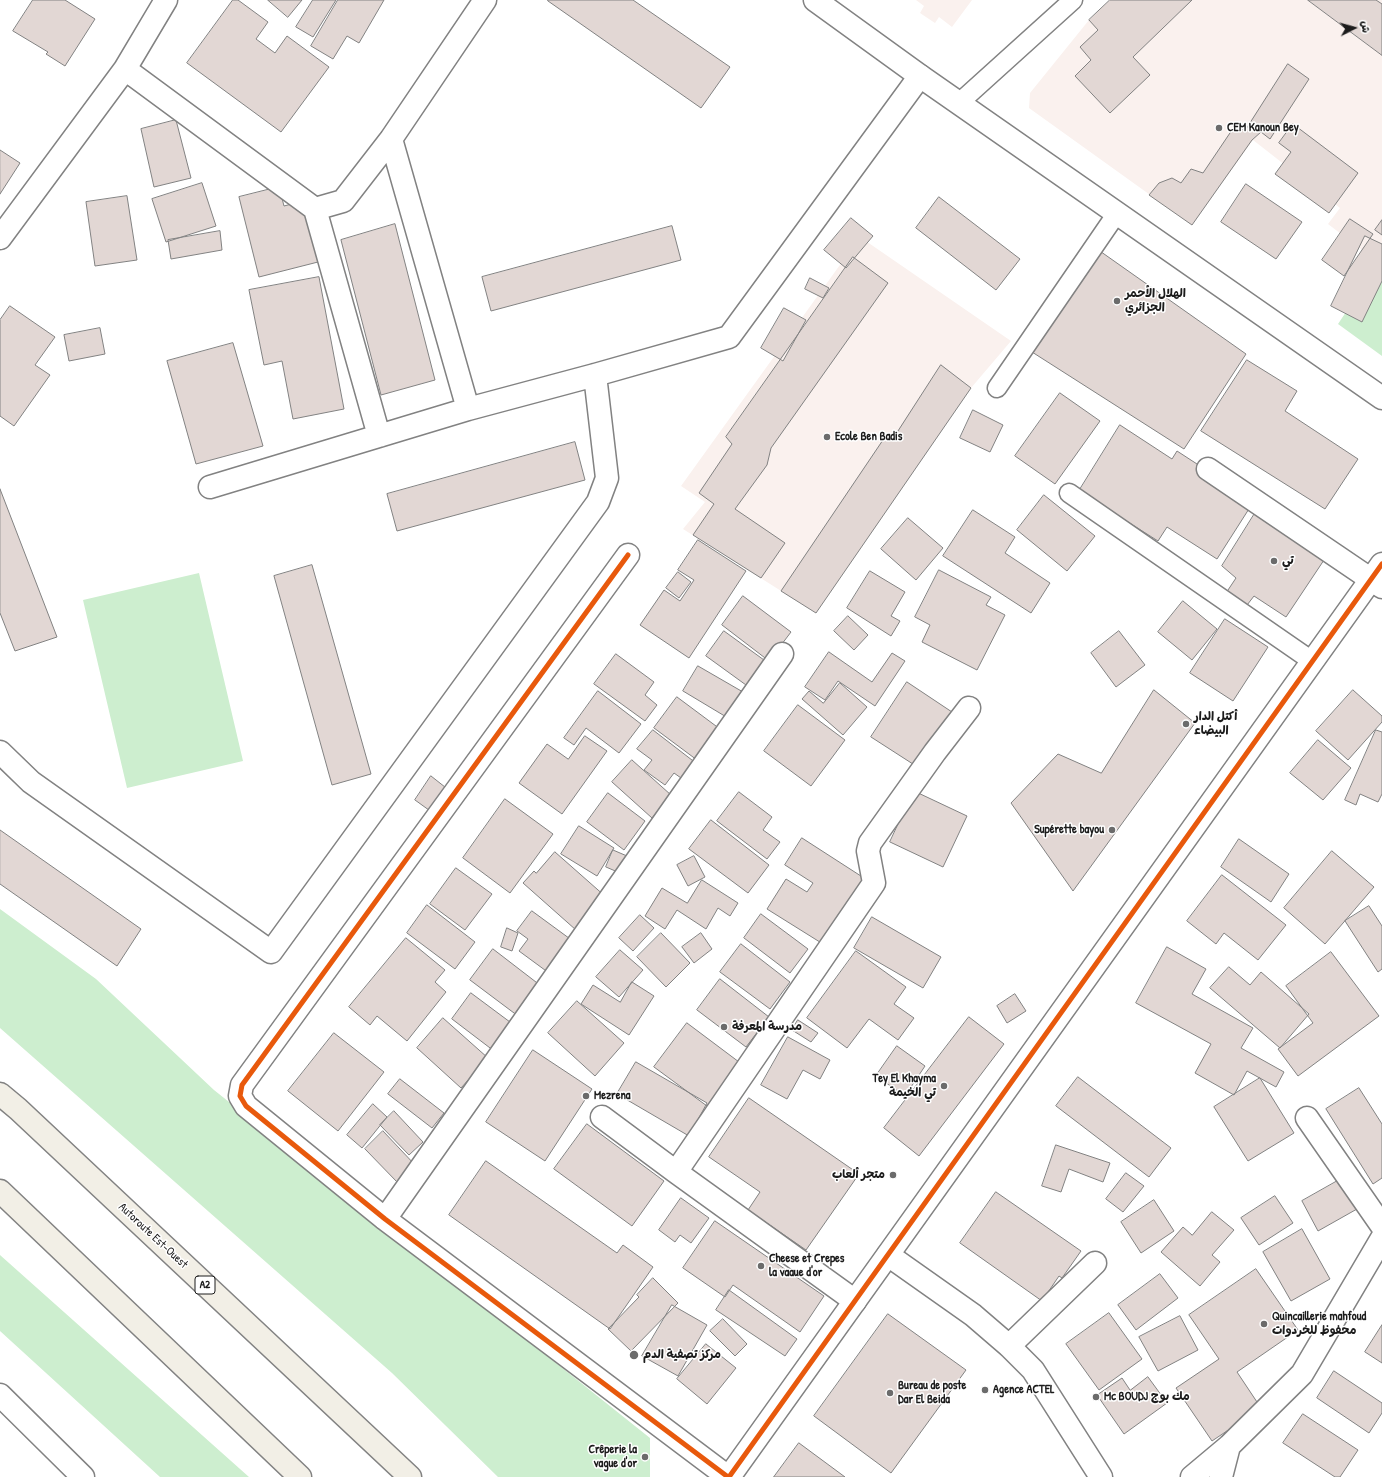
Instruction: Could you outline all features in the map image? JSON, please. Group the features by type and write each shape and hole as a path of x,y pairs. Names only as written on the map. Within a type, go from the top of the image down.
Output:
{"highway":[{"name":"Autoroute Est-Ouest","path":"0,1094 18,1109 410,1477"},
{"path":"0,1191 300,1477"}],"street":[{"path":"0,238 125,69 166,0"},
{"path":"315,209 343,201 391,139 485,0"},
{"path":"814,0 920,76 1382,398"},
{"path":"125,69 315,209 379,436"},
{"path":"210,487 468,409 729,337 920,76"},
{"path":"391,139 468,409"},
{"path":"0,752 31,782 271,952 598,502 607,478 595,375"},
{"path":"628,555 242,1085 240,1096 246,1106 385,1219 728,1477 1312,661 1378,577 1208,469"},
{"path":"385,1219 782,654"},
{"path":"676,1172 874,883 868,851 870,843 935,752 969,708"},
{"path":"602,1116 676,1172 855,1301"},
{"path":"1307,1118 1382,1226"},
{"path":"1192,1477 1229,1446 1302,1374 1382,1238"},
{"path":"888,1255 973,1315 1009,1346 1033,1370 1101,1477"},
{"path":"1009,1346 1095,1263"},
{"path":"0,1395 83,1477"},
{"path":"1221,1477 1229,1446"}],"lane":[{"path":"959,103 1073,0"},
{"path":"997,388 1117,213"},
{"path":"1069,493 1312,661"}],"shaded area":[{"path":"916,0 972,0 952,27 939,17 935,23 920,13 924,6"},
{"name":"CEM Kanoun Bey","path":"1110,0 1382,0 1382,258 1379,263 1328,224 1340,208 1253,140 1192,225 1029,108 1030,93 1089,20"},
{"name":"Ecole Ben Badis","path":"860,237 1011,341 971,388 816,613 683,529 705,502 681,486"}],"green space":[{"path":"1382,258 1382,356 1338,324"},
{"path":"199,573 243,761 127,788 83,600"},
{"path":"0,909 96,979 214,1090 650,1438 650,1477 498,1477 392,1373 0,1028"},
{"path":"0,1255 249,1477 160,1477 0,1331"}],"building":[{"path":"33,0 65,0 95,19 65,66 46,54 48,52 13,31"},
{"path":"233,0 238,0 268,22 256,39 275,53 287,36 329,67 281,132 187,63"},
{"path":"268,0 302,0 288,17"},
{"path":"313,0 336,0 313,37 296,27"},
{"path":"338,0 384,0 359,43 347,36 333,59 311,46"},
{"path":"548,0 633,0 730,67 701,108"},
{"path":"1110,0 1192,0 1133,57 1150,75 1110,113 1075,76 1091,60 1080,47 1098,30 1089,20"},
{"path":"1308,0 1376,0 1382,4 1382,55"},
{"path":"1288,64 1309,79 1270,139 1261,132 1252,140 1192,225 1149,195 1159,183 1172,178 1181,183 1191,169 1203,173 1234,127 1245,130"},
{"path":"176,120 191,178 154,187 141,129"},
{"path":"1293,124 1358,173 1329,213 1275,174 1291,152 1279,143"},
{"path":"0,150 20,163 0,194"},
{"path":"202,183 216,226 166,242 152,199"},
{"path":"1246,184 1302,222 1276,259 1221,222"},
{"path":"279,187 284,206 303,201 318,262 259,277 239,197"},
{"path":"127,196 137,260 95,266 86,202"},
{"path":"939,197 1020,259 996,290 916,228"},
{"path":"851,218 873,236 846,268 824,250"},
{"path":"1350,219 1373,234 1344,276 1322,260"},
{"path":"1382,220 1382,235 1375,230"},
{"path":"395,224 435,380 381,395 341,240"},
{"path":"672,226 681,260 491,311 482,277"},
{"path":"220,231 222,250 171,259 168,240"},
{"path":"1365,236 1382,244 1382,281 1362,322 1331,306"},
{"name":"الهلال الأحمر الجزائري","path":"1097,249 1246,354 1184,449 1032,352"},
{"path":"853,257 888,283 771,448 767,465 735,509 785,543 761,578 693,535 714,504 699,493 732,444 726,437"},
{"path":"319,277 344,409 293,419 282,361 264,365 249,290"},
{"path":"810,278 829,288 823,298 805,289"},
{"path":"10,306 55,337 35,365 50,375 14,426 0,416 0,320"},
{"path":"784,308 806,320 783,361 761,348"},
{"path":"100,328 105,354 69,361 64,335"},
{"path":"233,343 263,446 196,464 167,361"},
{"path":"1247,360 1297,391 1285,411 1358,459 1325,509 1201,431"},
{"path":"941,365 971,388 816,613 781,591 887,434 893,438"},
{"path":"1060,393 1100,421 1055,484 1015,456"},
{"path":"973,410 1003,425 990,452 960,438"},
{"path":"1120,425 1172,459 1177,451 1254,501 1217,559 1167,527 1158,541 1079,491"},
{"path":"575,442 585,480 397,531 387,494"},
{"path":"0,489 57,637 15,651 0,613"},
{"path":"1044,495 1095,536 1067,571 1017,530"},
{"path":"973,510 1015,537 1005,553 1050,583 1031,613 943,556"},
{"name":"تي","path":"1257,510 1326,557 1286,617 1254,596 1244,609 1224,596 1236,578 1222,566"},
{"path":"908,518 943,548 916,580 881,549"},
{"path":"698,540 746,571 689,658 640,625 664,590 680,601 694,580 678,570"},
{"path":"312,565 371,774 332,785 274,576"},
{"path":"939,570 991,597 986,605 1005,615 977,670 922,642 930,625 915,617"},
{"path":"870,571 905,592 891,616 900,621 891,636 847,608"},
{"path":"678,572 691,582 679,598 666,588"},
{"path":"743,596 791,632 769,661 722,625"},
{"path":"1183,601 1217,629 1192,660 1158,632"},
{"path":"848,616 868,635 854,650 834,631"},
{"path":"1225,619 1268,647 1233,701 1190,673"},
{"path":"724,631 764,660 746,685 706,656"},
{"path":"1119,631 1145,665 1116,687 1091,653"},
{"path":"829,652 872,682 892,653 905,661 875,706 838,681 825,700 805,687"},
{"path":"616,654 654,682 645,695 657,705 645,721 594,684"},
{"path":"698,666 743,692 728,718 683,691"},
{"path":"907,682 952,712 916,766 871,737"},
{"path":"840,683 867,707 843,735 802,699 809,691 823,703"},
{"path":"1154,690 1195,723 1073,891 1011,803 1058,754 1101,773"},
{"path":"1353,690 1382,716 1382,722 1348,760 1316,731"},
{"path":"598,691 641,724 619,753 586,728 574,745 564,738"},
{"path":"677,697 724,732 701,763 654,728"},
{"path":"798,705 845,740 811,786 764,751"},
{"path":"653,730 701,767 688,783 674,773 665,785 644,770 652,760 637,749"},
{"path":"1376,730 1382,732 1382,794 1378,802 1360,794 1356,805 1345,800"},
{"path":"585,736 607,751 562,814 519,783 547,744 568,759"},
{"path":"1318,740 1351,768 1323,800 1290,773"},
{"path":"632,760 671,795 652,818 612,782"},
{"path":"431,776 450,791 433,813 415,800"},
{"path":"914,791 967,816 943,867 890,842"},
{"path":"739,792 772,817 763,830 780,842 767,859 717,821"},
{"path":"608,793 645,821 624,850 587,822"},
{"path":"505,799 553,834 510,893 463,858"},
{"path":"711,820 769,865 748,893 689,849"},
{"path":"579,826 614,848 597,876 561,854"},
{"path":"0,830 141,929 117,966 0,884"},
{"path":"802,838 864,878 823,944 767,909 786,879 807,892 813,883 785,865"},
{"path":"1239,839 1289,874 1271,902 1221,867"},
{"path":"613,850 627,856 620,873 606,867"},
{"path":"1332,851 1374,887 1325,944 1284,908"},
{"path":"555,852 606,897 576,930 523,883 534,871 536,873"},
{"path":"694,856 705,877 688,886 677,865"},
{"path":"456,868 492,894 465,930 430,904"},
{"path":"1222,875 1286,925 1258,960 1224,933 1216,944 1187,921"},
{"path":"702,880 738,903 730,916 718,908 706,929 677,910 665,929 645,916 662,888 687,903"},
{"path":"427,905 475,942 455,969 407,933"},
{"path":"1369,906 1382,926 1382,969 1378,972 1345,921"},
{"path":"532,911 577,944 553,976 519,951 528,939 517,931"},
{"path":"761,914 808,949 790,973 744,938"},
{"path":"640,915 654,928 633,951 619,938"},
{"path":"872,917 941,957 923,988 854,948"},
{"path":"507,928 518,933 512,951 501,947"},
{"path":"661,933 690,963 666,987 637,957"},
{"path":"701,933 712,949 694,963 682,947"},
{"path":"406,938 445,970 435,982 446,992 407,1041 377,1016 370,1025 349,1007"},
{"path":"741,944 790,982 770,1009 720,972"},
{"path":"1167,947 1206,969 1192,994 1253,1028 1241,1048 1284,1072 1276,1087 1247,1071 1234,1095 1195,1073 1211,1044 1136,1003"},
{"path":"493,949 545,989 522,1019 470,980"},
{"path":"620,950 643,970 619,997 596,977"},
{"path":"856,951 906,987 894,1004 914,1018 898,1040 869,1019 847,1048 807,1018"},
{"path":"1331,952 1379,1016 1298,1076 1278,1049 1313,1023 1286,986"},
{"path":"1229,967 1250,985 1261,972 1309,1014 1280,1048 1210,988"},
{"path":"720,979 769,1017 746,1047 697,1010"},
{"path":"632,982 654,996 629,1035 581,1004 593,985 620,1002"},
{"path":"471,993 514,1025 494,1051 452,1019"},
{"path":"1015,994 1026,1011 1007,1023 997,1006"},
{"path":"577,1001 624,1043 595,1076 548,1033"},
{"name":"Tey El Khayma تي الخيمة","path":"969,1017 1004,1044 919,1156 884,1128"},
{"path":"443,1018 488,1058 461,1088 417,1048"},
{"path":"798,1020 818,1033 811,1042 792,1030"},
{"path":"687,1023 739,1062 707,1106 654,1067"},
{"path":"334,1033 384,1072 338,1131 288,1091"},
{"path":"788,1037 830,1060 820,1079 803,1070 787,1099 761,1085"},
{"path":"897,1046 925,1066 905,1096 876,1076"},
{"path":"533,1050 592,1089 545,1161 486,1122"},
{"path":"636,1062 707,1103 689,1136 617,1094"},
{"path":"1078,1077 1171,1148 1149,1177 1056,1106"},
{"path":"1260,1078 1294,1133 1248,1161 1214,1107"},
{"path":"400,1079 444,1113 432,1128 388,1094"},
{"path":"1359,1088 1382,1124 1382,1178 1373,1184 1326,1109"},
{"path":"749,1098 859,1174 806,1250 748,1210 760,1192 709,1157"},
{"path":"373,1104 387,1117 362,1148 347,1135"},
{"path":"394,1111 423,1142 409,1155 380,1125"},
{"path":"587,1124 664,1181 632,1226 554,1169"},
{"path":"383,1131 416,1166 398,1183 365,1149"},
{"path":"1056,1145 1110,1163 1103,1182 1069,1169 1061,1192 1042,1186"},
{"path":"486,1161 617,1253 623,1245 653,1267 610,1329 449,1215"},
{"path":"1126,1173 1144,1186 1123,1212 1106,1199"},
{"path":"1341,1179 1357,1209 1318,1231 1302,1201"},
{"path":"996,1192 1081,1251 1062,1278 1059,1276 1042,1301 960,1243"},
{"path":"1275,1196 1293,1223 1259,1245 1241,1218"},
{"path":"681,1198 709,1218 691,1243 680,1235 675,1242 659,1230"},
{"path":"1154,1200 1174,1231 1141,1253 1121,1222"},
{"path":"1212,1212 1234,1230 1212,1255 1220,1262 1200,1286 1161,1252 1183,1227 1192,1235"},
{"path":"715,1221 824,1296 800,1332 733,1285 725,1297 683,1268"},
{"path":"1302,1229 1330,1279 1291,1301 1263,1252"},
{"path":"1256,1269 1298,1330 1237,1372 1261,1408 1212,1441 1176,1388 1219,1359 1189,1315"},
{"path":"1160,1274 1178,1298 1136,1330 1118,1305"},
{"path":"653,1278 678,1303 631,1351 608,1329 639,1297 637,1295"},
{"path":"729,1290 797,1339 785,1356 716,1310"},
{"path":"672,1305 707,1325 678,1376 642,1356"},
{"path":"1109,1313 1142,1359 1099,1390 1066,1344"},
{"name":"Bureau de poste Dar El Beida","path":"888,1314 966,1370 891,1473 814,1416"},
{"path":"1180,1316 1198,1350 1158,1371 1139,1337"},
{"path":"723,1319 747,1344 735,1356 710,1331"},
{"path":"1382,1325 1382,1363 1365,1352"},
{"path":"706,1344 736,1368 707,1404 677,1379"},
{"path":"1334,1371 1382,1403 1382,1413 1369,1433 1317,1398"},
{"path":"1148,1377 1167,1403 1124,1434 1097,1395 1122,1378 1130,1390"},
{"path":"1303,1414 1358,1450 1340,1477 1335,1477 1283,1443"},
{"path":"799,1443 845,1477 774,1477"}],"cycle path":[{"path":"628,555 242,1085 240,1096 246,1106 385,1219 728,1477"},
{"path":"729,1477 1382,564"}],"place":[{"name":"CEM Kanoun Bey","path":"1219,128"},
{"name":"الهلال الأحمر الجزائري","path":"1117,301"},
{"name":"Ecole Ben Badis","path":"827,437"},
{"name":"تي","path":"1274,561"},
{"name":"أكتل الدار البيضاء","path":"1186,724"},
{"name":"Supérette bayou","path":"1112,830"},
{"name":"مدرسة المعرفة","path":"724,1027"},
{"name":"Tey El Khayma تي الخيمة","path":"944,1086"},
{"name":"Mezrena","path":"586,1096"},
{"name":"متجر ألعاب","path":"893,1175"},
{"name":"Cheese et Crepes la vaaue d'or","path":"761,1266"},
{"name":"Quincaillerie mahfoud محفوظ للخردوات","path":"1264,1324"},
{"name":"مركز تصفية الدم","path":"634,1355"},
{"name":"Agence ACTEL","path":"985,1390"},
{"name":"Bureau de poste Dar El Beida","path":"890,1393"},
{"name":"Mc BOUDJ مك بوج","path":"1096,1397"},
{"name":"Crêperie la vague d'or","path":"645,1457"}]}
